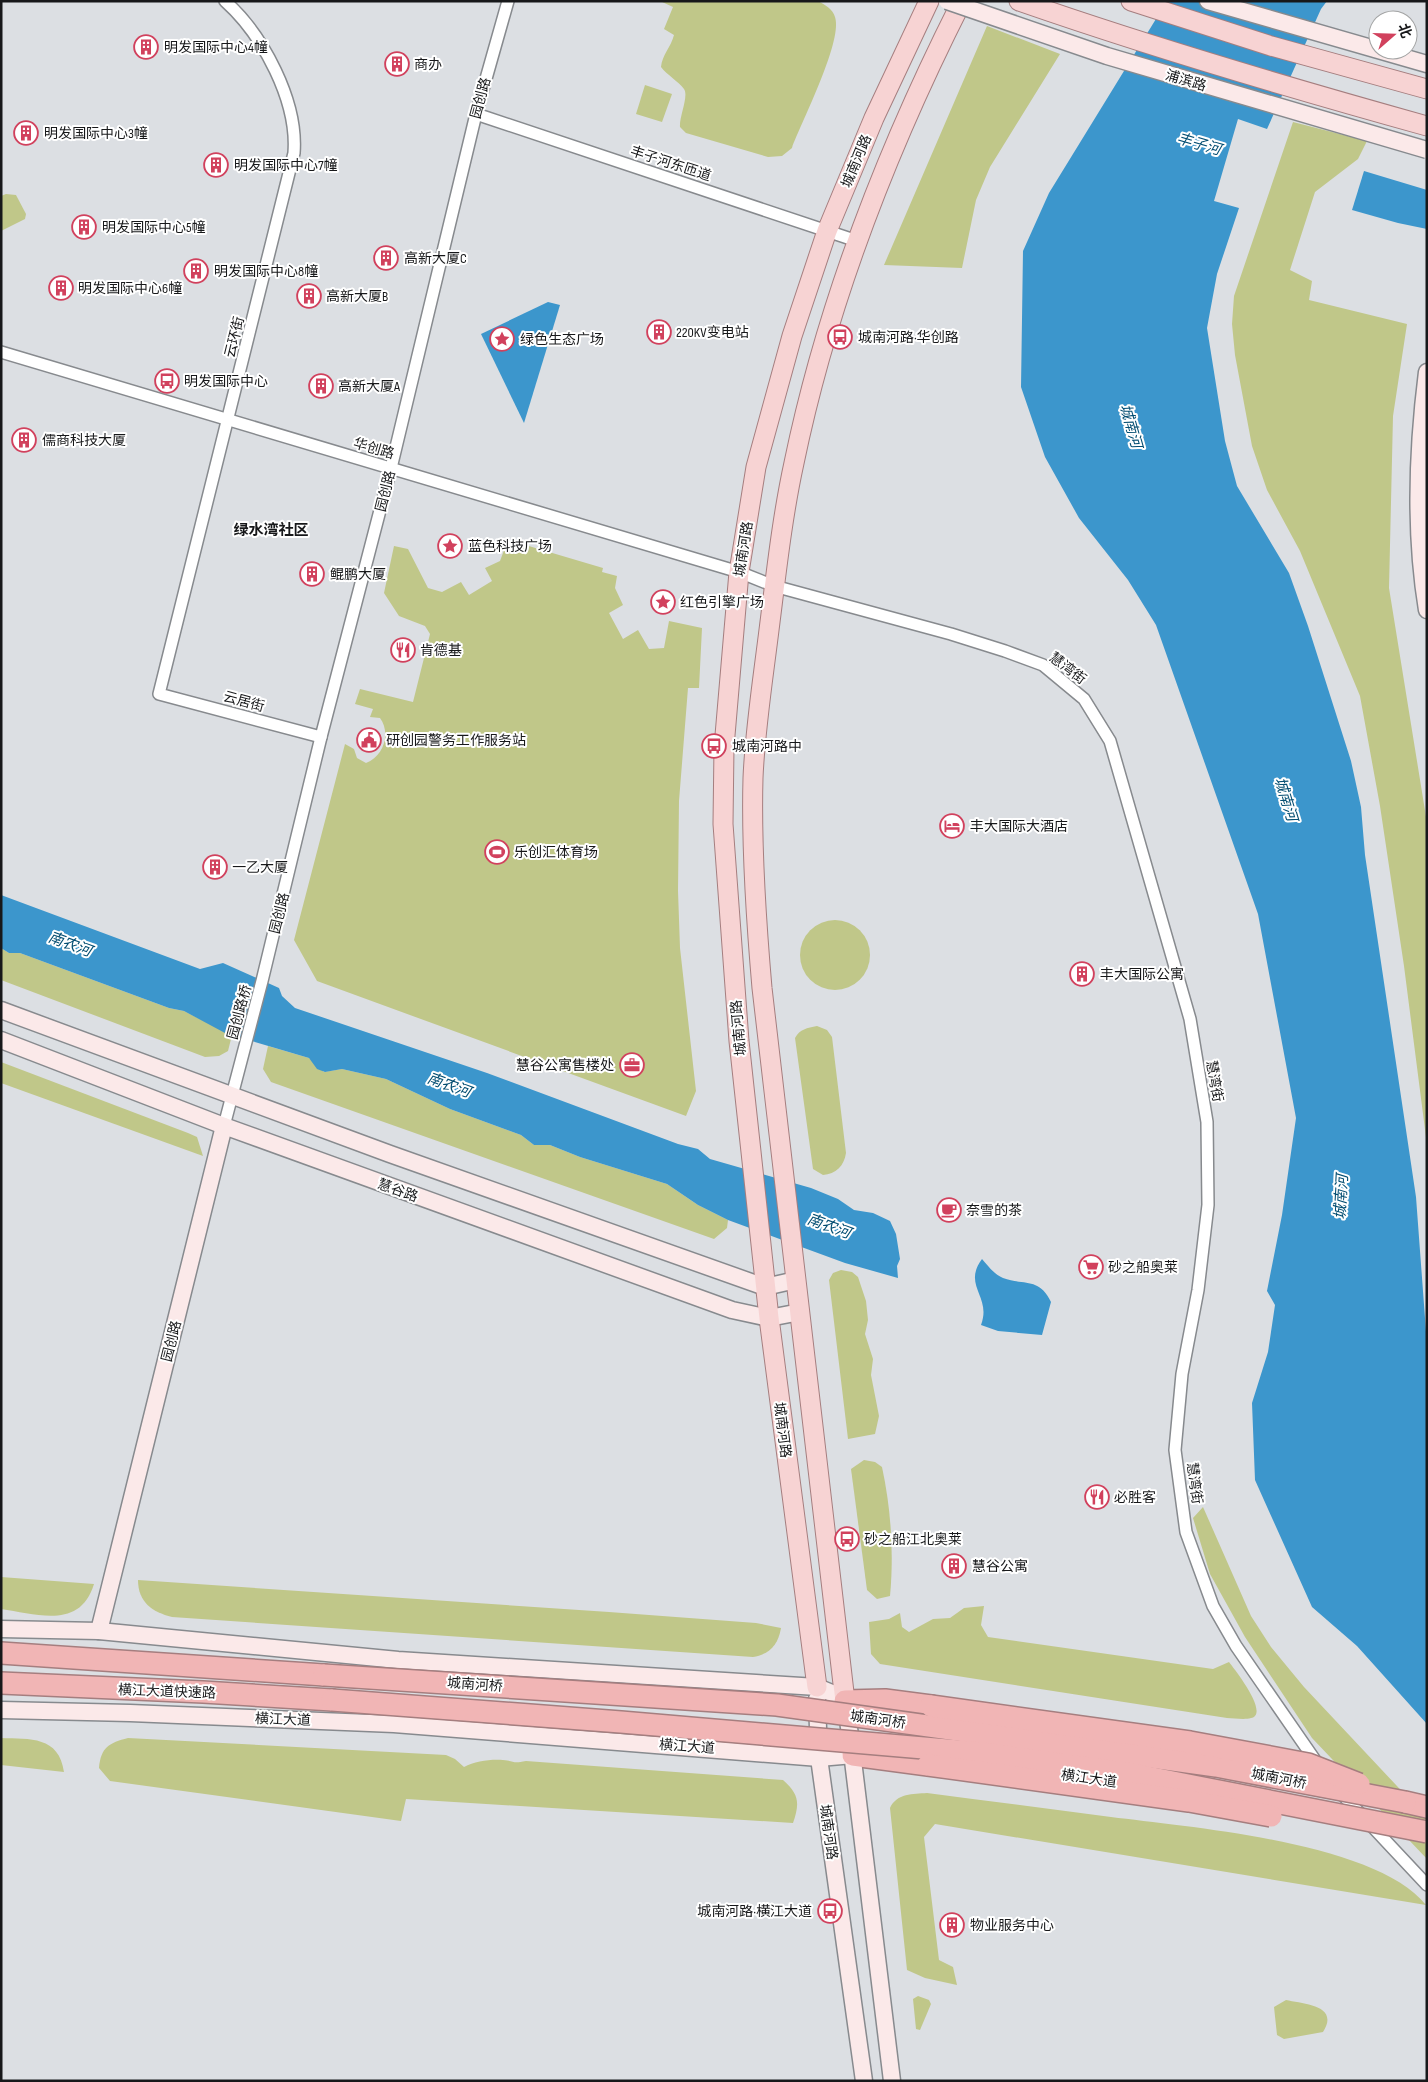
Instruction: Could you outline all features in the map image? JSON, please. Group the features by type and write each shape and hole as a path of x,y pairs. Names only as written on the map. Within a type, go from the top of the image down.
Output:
{"highway":[{"name":"横江大道快速路","path":"1,1653 324,1675"},
{"name":"城南河桥","path":"324,1675 777,1705 1216,1766 1427,1807"},
{"name":"横江大道快速路","path":"1,1683 332,1700"},
{"name":"城南河桥","path":"332,1700 621,1722 982,1754 1132,1774 1427,1832"},
{"path":"845,1701 885,1700 1190,1742 1308,1764 1406,1802"},
{"path":"853,1755 1189,1801 1308,1823 1427,1832"}],"main road":[{"name":"城南河路","path":"817,1687 765,1287 739,1040 723,824 724,747 739,572 756,467 792,336 827,230 874,118 929,1"},
{"name":"城南河路","path":"845,1701 762,988 754,837 753,778 758,713 774,586 793,464 807,408 857,241 890,158 962,1"},
{"name":"浦滨路","path":"1019,1 1094,27 1293,89 1427,126"},
{"path":"1131,1 1271,46 1427,89"}],"street":[{"name":"云环街","path":"159,694 201,522 229,421 294,153 296,134 284,89 239,14 225,1"},
{"name":"园创路","path":"262,981 321,737 391,468 476,114 508,1"},
{"name":"浦滨路","path":"947,1 1107,56 1427,150"},
{"path":"1208,1 1427,64"},
{"name":"丰子河东匝道","path":"476,114 857,241"},
{"name":"华创路","path":"1,352 739,572 774,586"},
{"path":"1427,372 1421,424 1418,507 1422,580 1427,610"},
{"name":"慧湾街","path":"774,586 1005,650 1043,666 1084,699 1110,741 1190,1019 1207,1122 1208,1205 1198,1290 1182,1374 1175,1450 1186,1532 1213,1606 1236,1646 1326,1777 1367,1824 1427,1885"},
{"name":"云居街","path":"159,694 321,737"},
{"name":"园创路桥","path":"244,1051 262,981"},
{"path":"1,1010 231,1097 765,1287 796,1280"},
{"name":"慧谷路","path":"1,1040 224,1126 732,1310 769,1318 800,1312"},
{"name":"园创路","path":"99,1631 244,1051"},
{"path":"1,1629 99,1631 398,1660 817,1687 845,1701 886,1711 1167,1748 1326,1777"},
{"name":"城南河路","path":"817,1687 818,1758 864,2081"},
{"name":"城南河路","path":"845,1701 892,2081"},
{"name":"横江大道","path":"1,1710 130,1713 394,1724 818,1758 883,1754 927,1756 1175,1790 1367,1824"}],"green space":[{"path":"660,1 818,1 831,9 835,17 836,28 828,62 792,148 782,156 768,157 686,133 680,127 685,92 682,86 661,67 674,35 664,29 673,7"},
{"path":"987,26 1060,54 990,167 976,200 962,268 884,265"},
{"path":"645,85 672,94 662,122 636,114"},
{"path":"1293,122 1367,141 1358,159 1315,192 1290,270 1312,281 1309,300 1407,324 1393,416 1389,588 1427,823 1427,1145 1404,966 1380,806 1360,696 1300,551 1267,490 1252,446 1235,355 1232,324 1234,296"},
{"path":"6,194 16,195 26,214 25,219 1,231 1,196"},
{"name":"乐创汇体育场","path":"522,544 603,568 602,572 617,576 615,588 623,605 609,613 623,639 638,630 649,649 664,648 669,621 702,628 699,688 688,688 679,801 678,891 680,948 696,1091 686,1116 317,981 294,940 345,744 354,749 357,758 366,763 377,755 384,744 385,730 380,718 370,717 373,709 355,704 360,689 413,702 430,634 425,626 399,616 384,593 394,546 408,549 428,588 442,592 461,582 469,595 492,581 485,568 500,561 506,545 521,549"},
{"path":"842,920 855,926 864,935 868,941 870,955 868,969 860,980 849,988 828,990 821,988 810,980 802,969 800,948 802,941 810,930 821,922"},
{"path":"1,948 9,953 20,953 169,1008 184,1011 232,1035 228,1051 219,1056 205,1057 1,980"},
{"path":"817,1026 827,1030 832,1037 846,1153 839,1168 832,1173 823,1175 813,1169 795,1038 807,1028"},
{"path":"268,1046 309,1058 324,1072 342,1069 386,1079 450,1109 521,1135 534,1145 550,1145 580,1157 667,1184 698,1205 728,1220 727,1228 714,1239 271,1082 263,1069"},
{"path":"1,1062 197,1137 203,1156 1,1083"},
{"path":"841,1270 852,1272 858,1277 866,1301 868,1320 865,1334 873,1359 871,1375 879,1416 875,1434 848,1439 829,1280 833,1273"},
{"path":"864,1460 875,1462 882,1467 890,1515 892,1564 890,1596 877,1599 867,1590 851,1469"},
{"path":"1203,1507 1251,1616 1271,1647 1304,1687 1427,1818 1427,1859 1312,1738 1245,1637 1210,1574 1193,1518"},
{"path":"1,1577 94,1584 79,1608 56,1616 29,1614 1,1609"},
{"path":"138,1580 609,1612 756,1623 781,1628 778,1639 772,1648 764,1654 753,1657 172,1617 152,1609 143,1600"},
{"path":"984,1606 981,1625 988,1637 1213,1669 1229,1662 1244,1682 1254,1701 1256,1715 1248,1719 1227,1718 880,1664 871,1654 869,1622 889,1619 900,1613 902,1627 909,1632 933,1619 950,1618 964,1608"},
{"path":"1,1738 32,1740 50,1746 61,1760 64,1772 1,1765"},
{"path":"128,1738 446,1755 455,1759 464,1767 488,1760 507,1760 783,1780 795,1794 797,1810 793,1823 406,1799 401,1821 110,1781 99,1768 102,1755 111,1744"},
{"path":"927,1793 1186,1826 1279,1841 1325,1852 1367,1866 1401,1884 1426,1905 935,1824 924,1837 939,1960 953,1967 957,1985 925,1978 907,1970 890,1808 901,1797"},
{"path":"918,1996 929,2000 931,2004 920,2030 916,2029 913,1999"},
{"path":"1286,2000 1318,2007 1324,2011 1327,2016 1327,2023 1323,2032 1284,2039 1277,2035 1274,2007"}],"water":[{"path":"1167,1 1327,1 1321,9 1267,129 1238,119 1214,201 1239,208 1217,274 1207,328 1225,441 1237,486 1289,573 1351,761 1361,807 1365,855 1416,1197 1427,1345 1427,1724 1357,1646 1312,1607 1255,1480 1252,1403 1268,1352 1275,1305 1267,1291 1282,1215 1296,1118 1258,914 1156,625 1128,580 1079,518 1045,457 1021,387 1023,251 1049,193"},
{"path":"1364,171 1427,190 1427,229 1352,210"},
{"path":"548,302 560,305 524,423 481,334"},
{"name":"南农河","path":"1,895 200,969 223,963 279,988 282,996 295,1008 487,1073 678,1144 698,1149 710,1159 811,1188 838,1199 854,1210 873,1213 890,1221 896,1234 900,1259 897,1266 898,1278 845,1263 728,1220 698,1205 667,1184 580,1157 550,1145 534,1145 521,1135 450,1109 386,1079 342,1069 325,1072 317,1069 309,1058 225,1033 184,1011 169,1008 20,953 9,953 1,948"},
{"path":"982,1259 1000,1277 1031,1284 1042,1289 1046,1294 1051,1302 1042,1335 998,1331 981,1325 983,1306 975,1277"}],"place":[{"name":"明发国际中心4幢","path":"146,47"},
{"name":"商办","path":"397,64"},
{"name":"明发国际中心3幢","path":"26,133"},
{"name":"明发国际中心7幢","path":"216,165"},
{"name":"明发国际中心5幢","path":"84,227"},
{"name":"高新大厦C","path":"386,258"},
{"name":"明发国际中心8幢","path":"196,271"},
{"name":"明发国际中心6幢","path":"61,288"},
{"name":"高新大厦B","path":"309,296"},
{"name":"220KV变电站","path":"659,332"},
{"name":"城南河路·华创路","path":"840,337"},
{"name":"绿色生态广场","path":"502,339"},
{"name":"明发国际中心","path":"167,381"},
{"name":"高新大厦A","path":"321,386"},
{"name":"儒商科技大厦","path":"24,440"},
{"name":"蓝色科技广场","path":"450,546"},
{"name":"鲲鹏大厦","path":"312,574"},
{"name":"红色引擎广场","path":"663,602"},
{"name":"肯德基","path":"403,650"},
{"name":"研创园警务工作服务站","path":"369,740"},
{"name":"城南河路中","path":"714,746"},
{"name":"丰大国际大酒店","path":"952,826"},
{"name":"乐创汇体育场","path":"497,852"},
{"name":"一乙大厦","path":"215,867"},
{"name":"丰大国际公寓","path":"1082,974"},
{"name":"慧谷公寓售楼处","path":"632,1065"},
{"name":"奈雪的茶","path":"949,1210"},
{"name":"砂之船奥莱","path":"1091,1267"},
{"name":"必胜客","path":"1097,1497"},
{"name":"砂之船江北奥莱","path":"847,1539"},
{"name":"慧谷公寓","path":"954,1566"},
{"name":"城南河路·横江大道","path":"830,1911"},
{"name":"物业服务中心","path":"952,1925"}],"district":[{"name":"绿水湾社区","path":"271,530"}],"water label":[{"name":"丰子河","path":"1199,144"},
{"name":"城南河","path":"1131,426"},
{"name":"城南河","path":"1286,799"},
{"name":"城南河","path":"1341,1197"}]}
